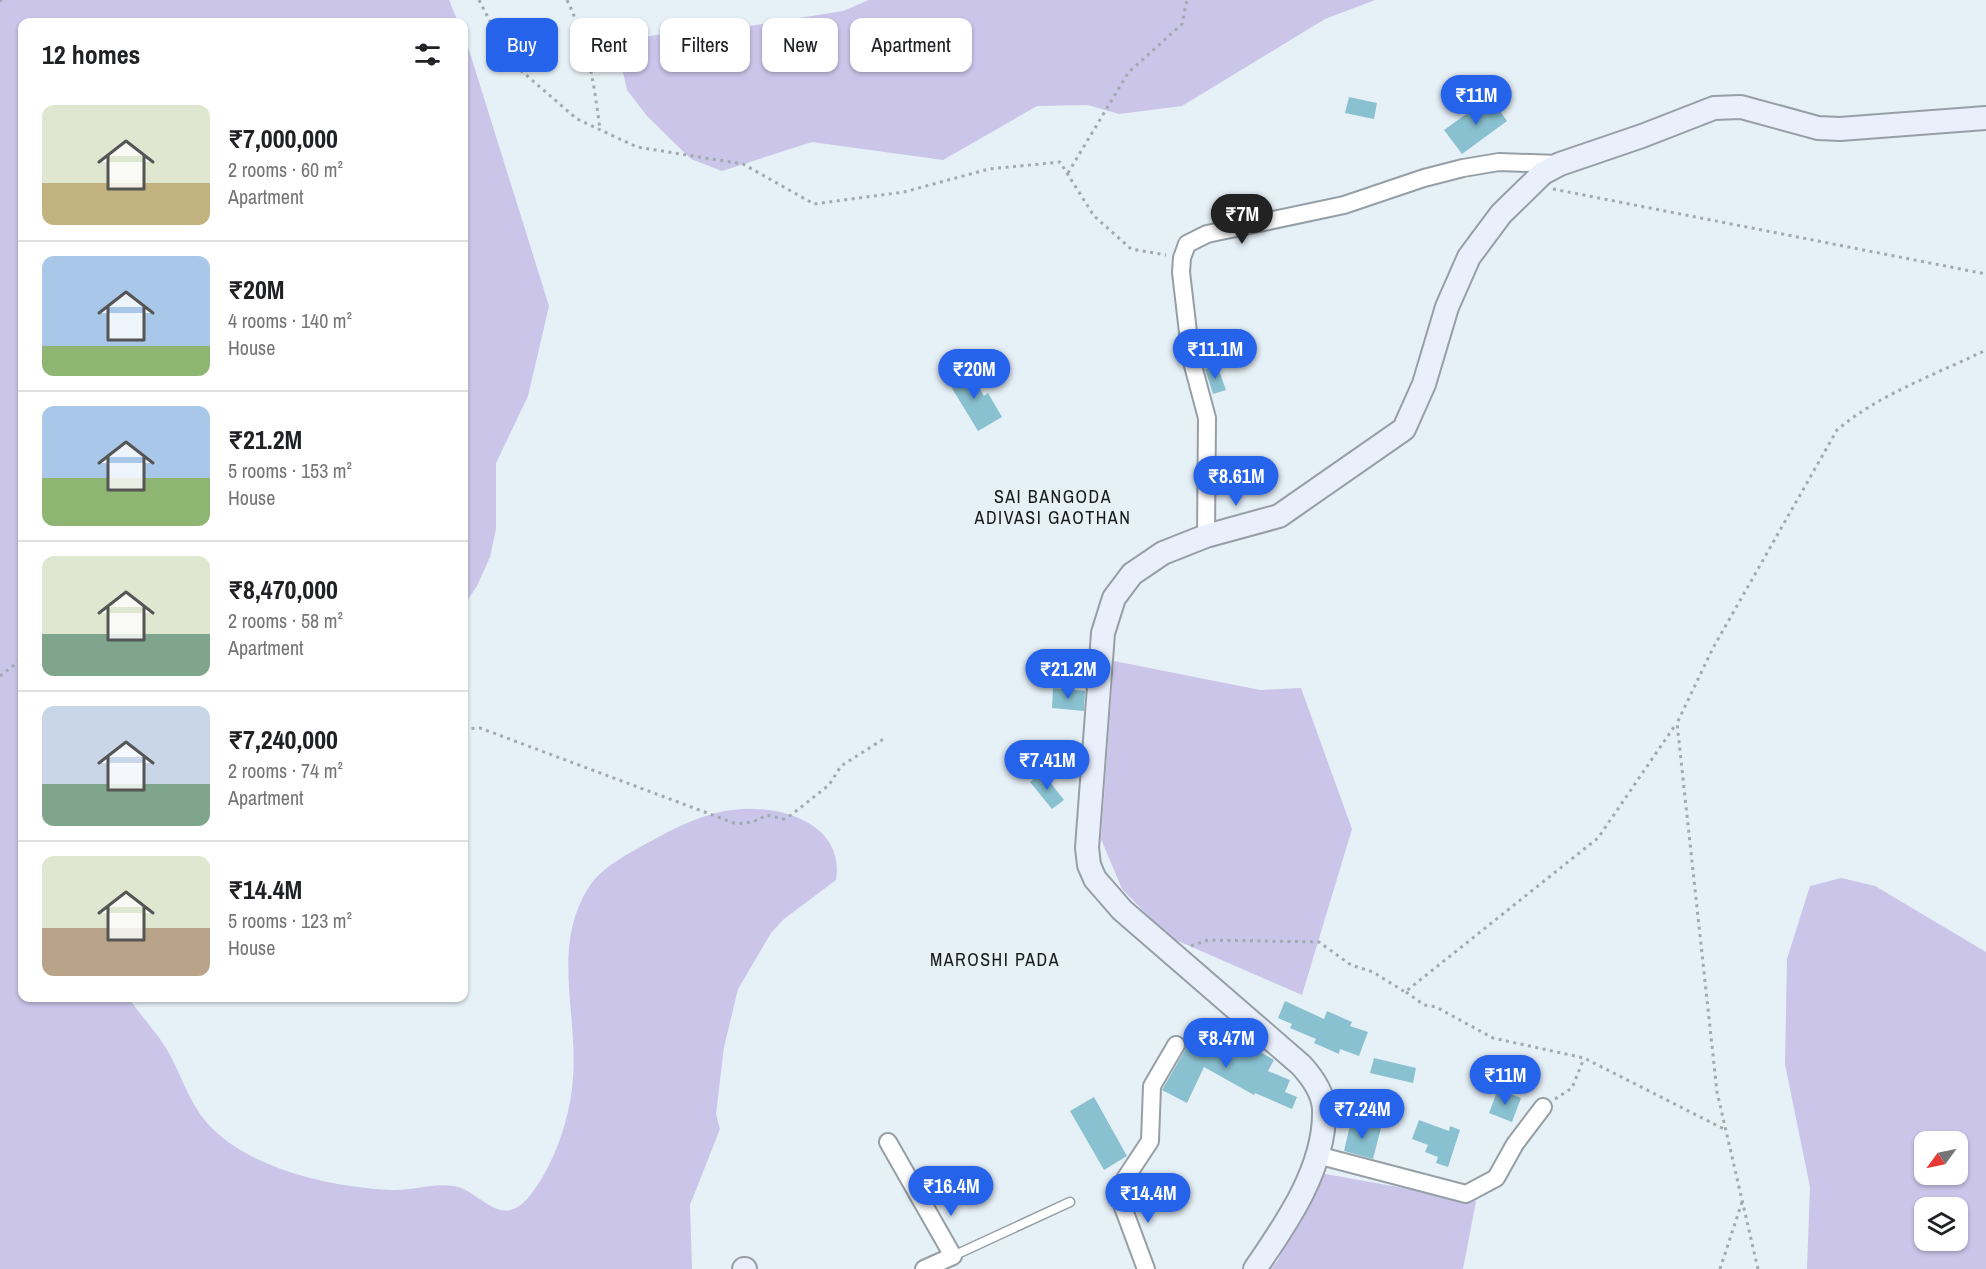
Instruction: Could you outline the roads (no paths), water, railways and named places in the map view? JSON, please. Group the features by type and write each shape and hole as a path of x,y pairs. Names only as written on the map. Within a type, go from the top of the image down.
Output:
{"street":[{"path":"1255,1269 1280,1234 1306,1187 1317,1155 1324,1108 1316,1082 1301,1065 1122,910 1095,879 1089,865 1087,848 1103,633 1114,598 1132,574 1163,554 1206,536 1279,516 1404,429 1424,384 1447,307 1469,257 1501,214 1543,173 1560,164 1714,108 1741,107 1818,128 1840,129 1986,118"},
{"path":"1206,536 1204,491 1208,426 1191,358 1182,258 1187,244 1207,234 1344,206 1424,178 1463,168 1499,162 1560,164"},
{"path":"1146,1269 1117,1191 1150,1141 1152,1086 1176,1045"},
{"path":"1317,1155 1466,1194 1496,1178 1515,1144 1543,1107"},
{"path":"888,1142 954,1256 924,1269"}],"lane":[{"path":"954,1256 1070,1202"}],"district":[{"name":"SAI BANGODA ADIVASI GAOTHAN","path":"1053,506"},
{"name":"MAROSHI PADA","path":"995,959"}]}
